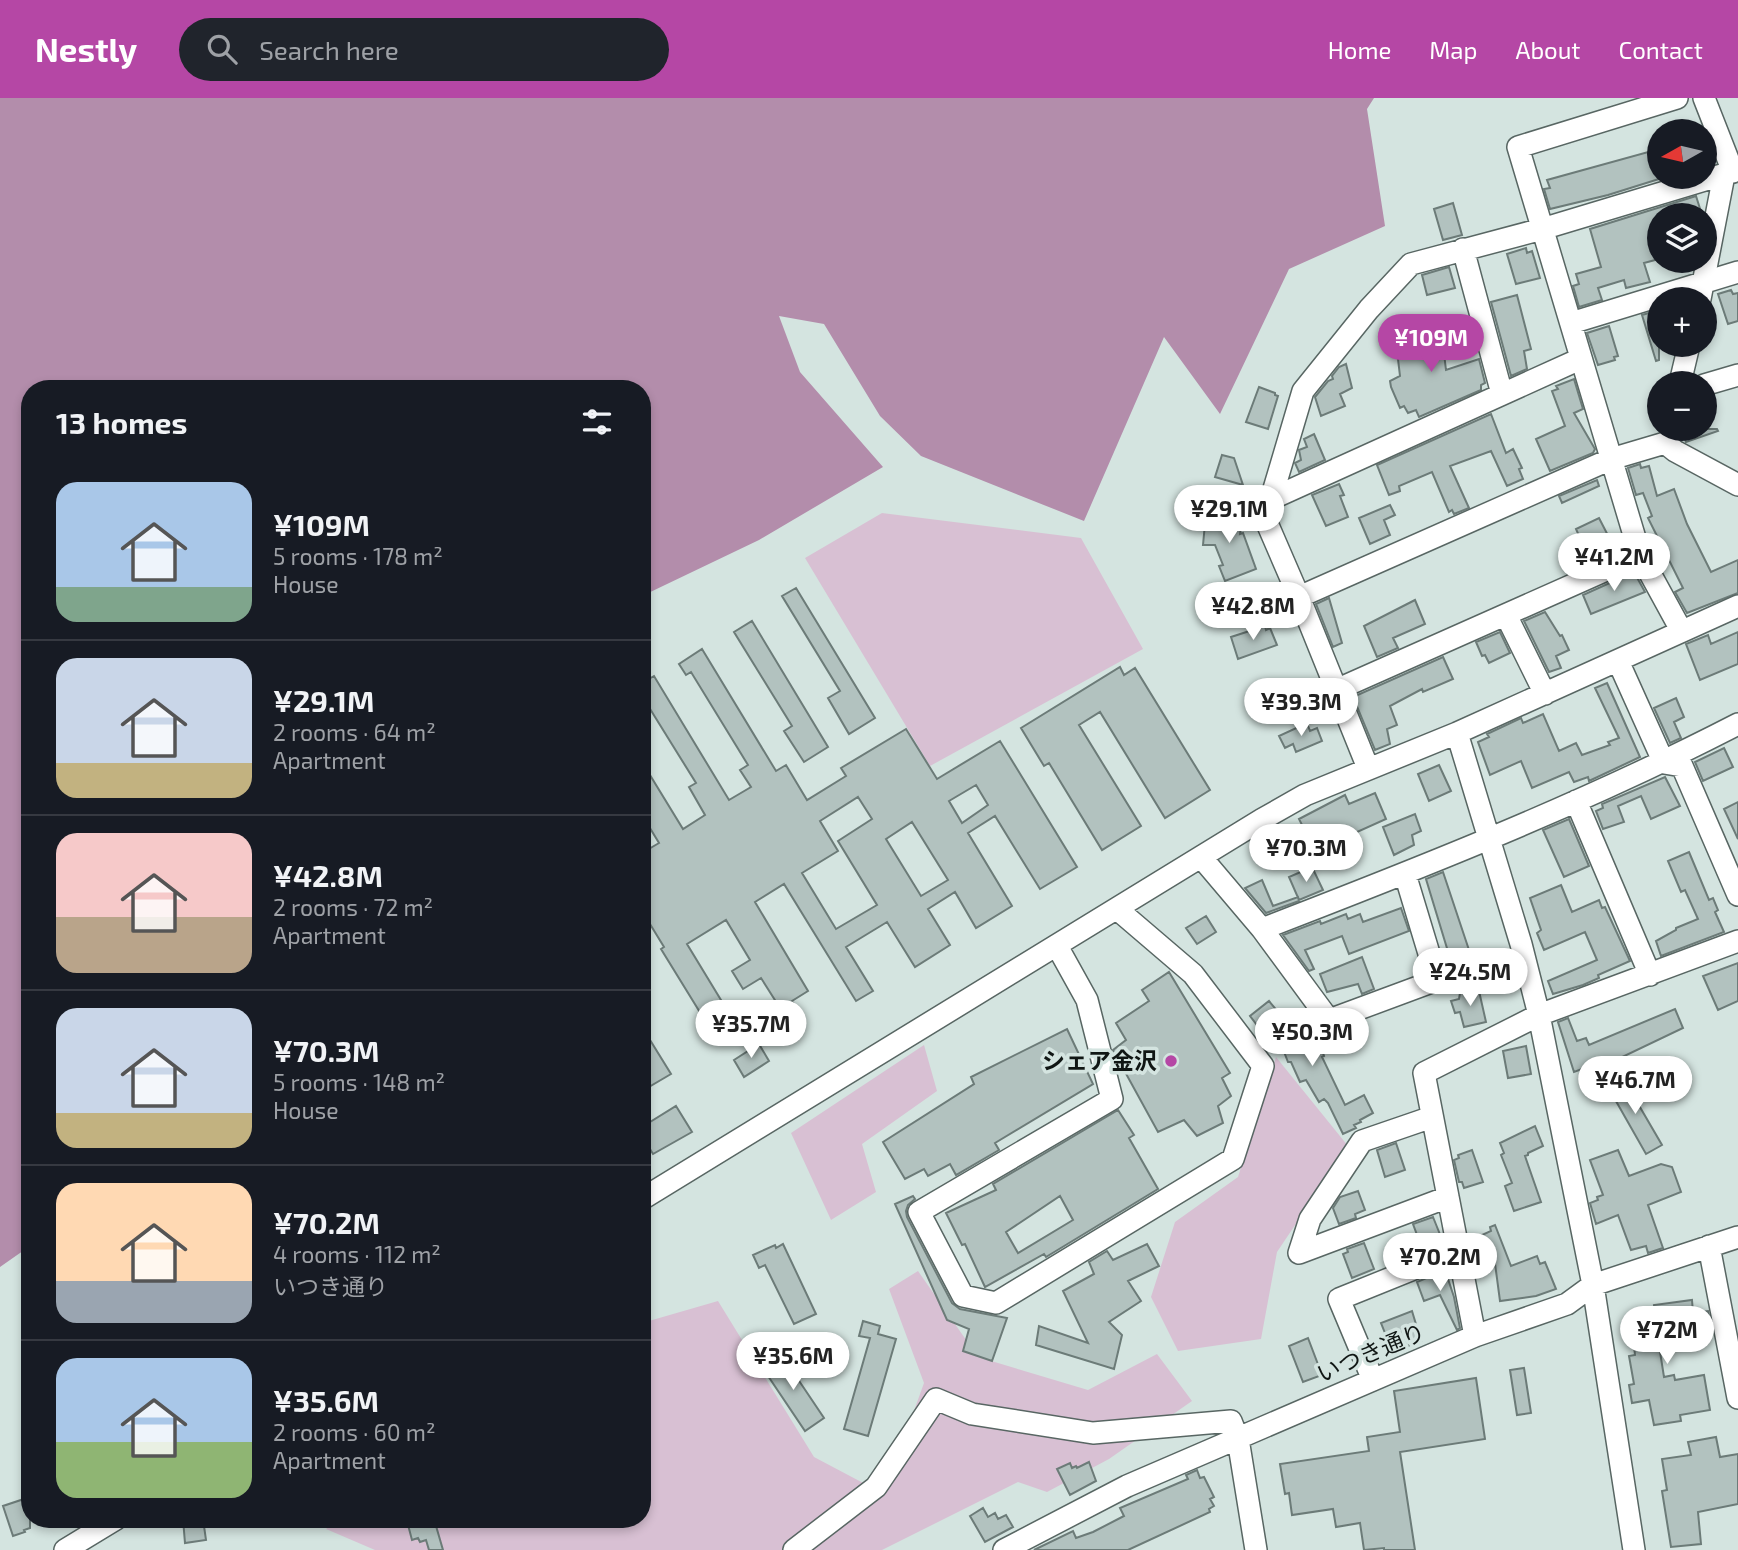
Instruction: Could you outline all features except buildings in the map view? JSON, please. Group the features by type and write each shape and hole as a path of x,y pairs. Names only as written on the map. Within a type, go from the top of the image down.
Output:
{"street":[{"path":"1677,98 1518,147 1640,555 1681,631"},
{"path":"1703,287 1732,172 1704,98"},
{"path":"1368,768 1267,523 1271,499 1303,391 1369,309 1412,264 1542,229 1732,172"},
{"path":"1463,249 1503,394"},
{"path":"1710,287 1738,272"},
{"path":"1572,323 1647,305"},
{"path":"1271,499 1580,359"},
{"path":"1717,381 1738,375"},
{"path":"1299,597 1655,441"},
{"path":"1670,441 1675,452 1736,483"},
{"path":"1336,690 1640,555"},
{"path":"651,1194 1306,795 1457,733 1738,606"},
{"path":"1506,615 1545,694"},
{"path":"1618,661 1664,763"},
{"path":"1262,929 1405,874 1576,801 1664,763 1738,724"},
{"path":"1457,733 1521,944 1539,1015 1593,1285 1634,1550"},
{"path":"1664,763 1682,766 1738,895"},
{"path":"1576,801 1650,975"},
{"path":"1201,857 1262,929 1329,1020 1437,980 1405,874"},
{"path":"1057,946 1087,1000 1112,1099 919,1212 963,1296 996,1304 1233,1159 1264,1066 1193,974 1117,909"},
{"path":"1475,1336 1424,1073 1539,1015 1738,941"},
{"path":"1432,1117 1362,1141 1310,1219 1299,1253 1448,1197"},
{"name":"いつき通り","path":"1004,1550 1127,1486 1475,1336 1567,1304 1593,1285 1738,1237"},
{"path":"1709,1246 1738,1398"},
{"path":"1373,1381 1339,1299 1458,1251"},
{"path":"794,1550 876,1487 936,1399 972,1414 1093,1433 1231,1421 1237,1439 1256,1550"},
{"path":"65,1550 101,1528"}],"shaded area":[{"path":"0,98 1374,98 1367,109 1385,226 1289,269 1220,414 1164,337 1084,521 921,456 880,416 824,324 779,316 800,372 883,467 759,540 651,592 651,380 21,380 21,1252 0,1267"},
{"path":"882,513 1081,538 1143,649 930,766 805,558"},
{"path":"924,1045 937,1091 862,1144 876,1192 831,1220 791,1133"},
{"path":"1276,1057 1348,1146 1277,1252 1261,1339 1178,1351 1151,1297 1175,1222 1238,1177"},
{"path":"918,1271 978,1357 1088,1390 1157,1354 1192,1401 1109,1459 1047,1492 1018,1482 882,1550 375,1550 326,1529 651,1528 651,1320 718,1301 814,1457 884,1494 924,1383 889,1289"}],"place":[{"name":"シェア金沢","path":"1171,1061"}]}
